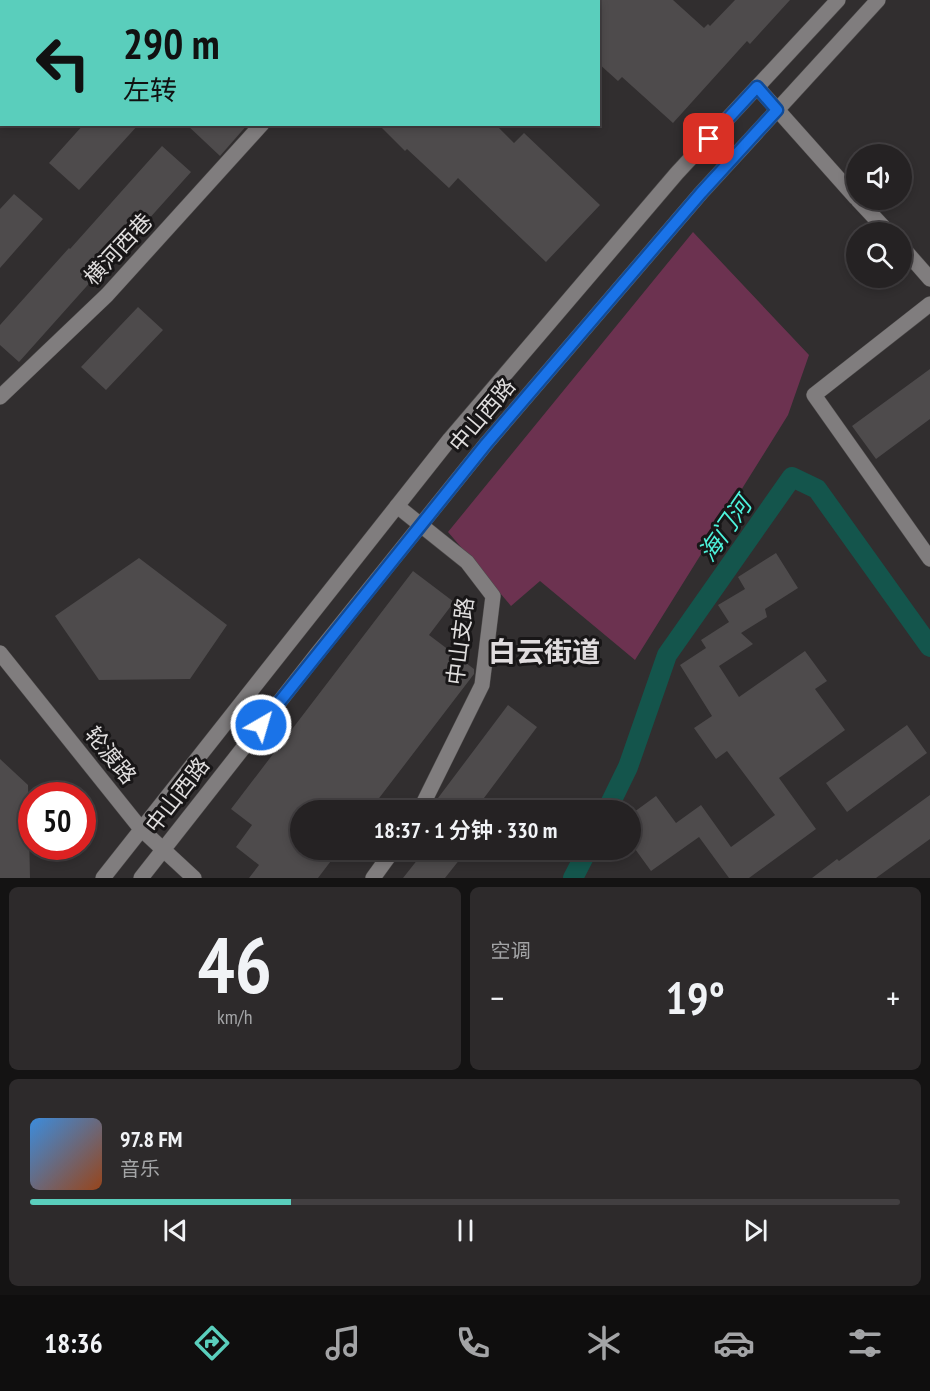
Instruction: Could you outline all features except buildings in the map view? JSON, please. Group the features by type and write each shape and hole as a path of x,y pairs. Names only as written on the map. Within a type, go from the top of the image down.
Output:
{"main road":[{"name":"中山西路","path":"103,878 450,439 669,182 838,0"},
{"name":"中山西路","path":"141,878 486,444 686,211 878,0"},
{"path":"757,87 846,187"},
{"name":"横河西巷","path":"0,397 107,295 260,126"},
{"path":"867,210 879,222"},
{"path":"912,259 930,279"},
{"path":"930,304 814,395 930,559"},
{"name":"中山支路","path":"397,506 467,562 493,596 482,685 425,800"},
{"name":"轮渡路","path":"0,653 141,829 194,878"},
{"path":"373,878 386,860"}],"shaded area":[{"path":"693,232 809,355 788,415 635,660 540,581 511,606 448,532"}],"waterway":[{"name":"海门河","path":"612,800 628,767 667,655 792,477 817,489 930,647"},
{"name":"海门河","path":"573,878 582,860"}],"district":[{"name":"白云街道","path":"544,651"}],"route":[{"path":"261,725 486,444 701,193 777,110 757,87 709,139"}]}
